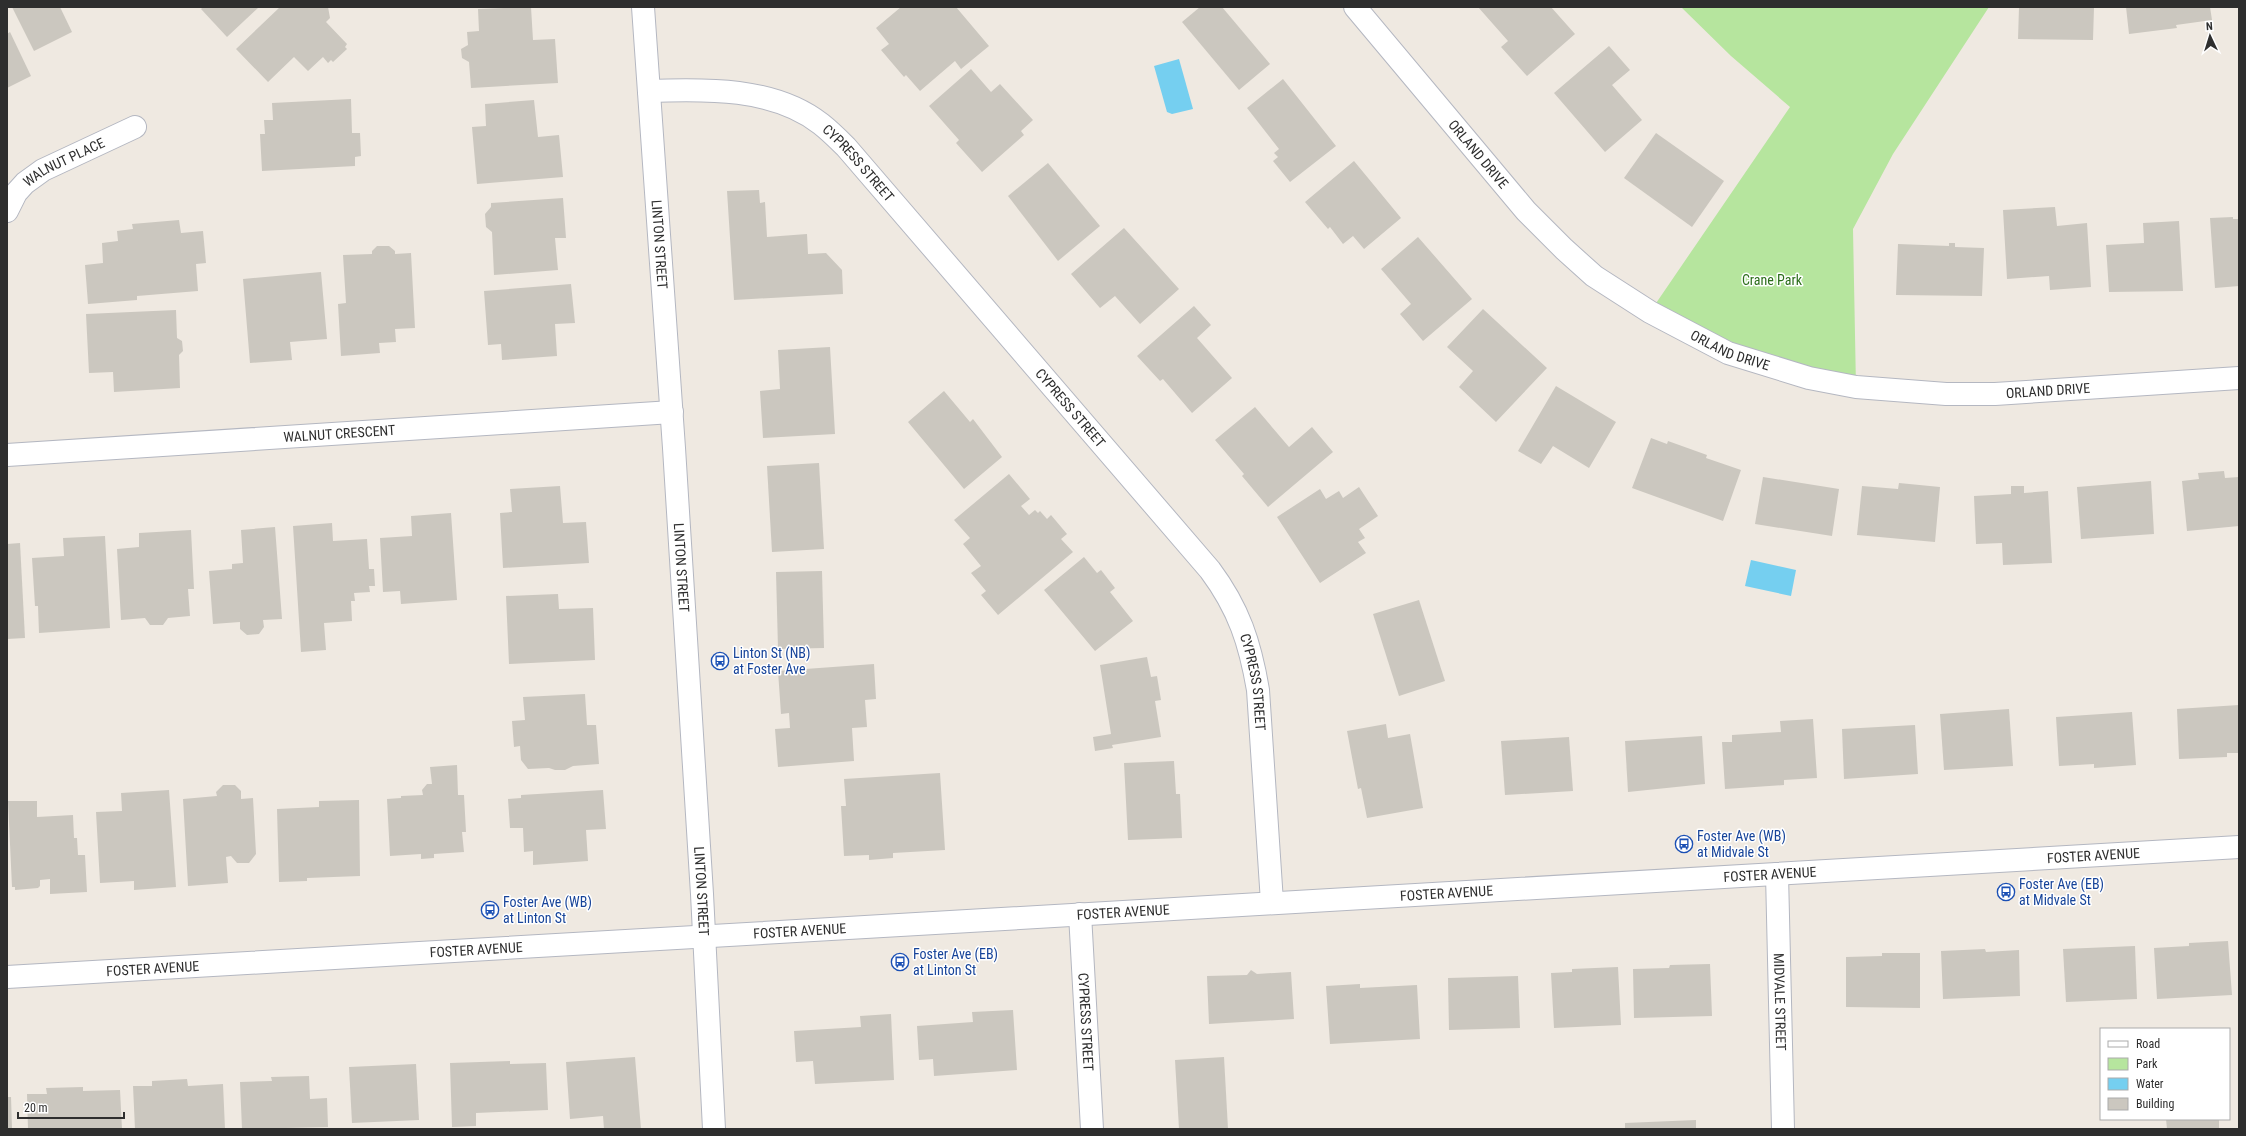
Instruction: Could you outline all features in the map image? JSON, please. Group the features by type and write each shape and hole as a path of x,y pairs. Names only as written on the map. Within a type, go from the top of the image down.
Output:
{"street":[{"name":"LINTON STREET","path":"643,7 672,412 704,935 714,1129"},
{"name":"ORLAND DRIVE","path":"1355,7 1526,211 1564,249 1594,276 1650,312 1728,353 1817,380 1856,387 1946,394 1995,394 2239,378"},
{"name":"CYPRESS STREET","path":"649,91 700,89 751,95 788,106 820,123 846,147 1214,576 1234,607 1246,633 1253,660 1258,690 1272,902"},
{"name":"WALNUT PLACE","path":"7,211 16,193 25,183 43,170 135,126"},
{"name":"WALNUT CRESCENT","path":"7,455 672,412"},
{"path":"7,450 7,455"},
{"name":"FOSTER AVENUE","path":"7,977 704,935 2239,847"},
{"name":"MIDVALE STREET","path":"1777,874 1783,1129"},
{"name":"CYPRESS STREET","path":"1080,914 1092,1129"}],"green space":[{"name":"Crane Park","path":"1681,7 1989,7 1893,154 1853,229 1856,387 1809,378 1650,312 1790,107 1731,56"}],"water":[{"path":"1179,59 1193,109 1172,114 1167,112 1154,66"},
{"path":"1751,560 1796,570 1791,596 1745,586"}],"building":[{"path":"12,7 60,7 72,32 34,51"},
{"path":"203,7 259,7 227,37 201,9"},
{"path":"280,7 328,7 330,18 326,22 347,44 345,47 347,49 333,62 331,60 328,63 323,57 308,71 294,57 268,82 236,49"},
{"path":"531,7 533,40 555,39 558,83 471,88 469,62 462,58 461,49 468,45 467,32 479,31 478,9"},
{"path":"901,7 956,7 989,46 961,69 955,61 920,91 906,75 904,77 881,50 889,44 876,28"},
{"path":"1200,7 1222,7 1270,64 1239,90 1182,22"},
{"path":"1478,7 1551,7 1575,34 1527,76 1501,47 1508,41"},
{"path":"2019,7 2094,7 2093,40 2018,39"},
{"path":"2126,7 2210,7 2212,20 2176,25 2177,28 2129,34"},
{"path":"10,32 31,76 7,88 7,34"},
{"path":"1609,46 1630,70 1612,85 1642,120 1605,152 1554,93"},
{"path":"971,69 991,92 1000,84 1033,120 1021,131 1024,135 982,172 956,143 959,140 929,106"},
{"path":"1283,79 1336,146 1290,182 1273,161 1278,157 1274,153 1279,149 1247,108"},
{"path":"351,99 352,133 360,133 361,156 355,157 355,166 262,171 260,134 265,134 264,120 273,120 272,103"},
{"path":"534,100 538,137 559,135 563,177 477,184 472,127 486,126 485,104"},
{"path":"1656,133 1724,181 1692,227 1624,178"},
{"path":"1354,161 1401,218 1364,249 1353,236 1343,244 1330,227 1328,229 1305,202"},
{"path":"1048,163 1100,226 1058,261 1008,196"},
{"path":"759,190 760,203 765,202 767,237 807,234 808,254 826,253 842,270 843,294 734,300 727,191"},
{"path":"563,198 566,238 555,238 558,270 494,275 492,232 486,227 485,214 491,207 491,203"},
{"path":"2055,207 2057,226 2087,223 2091,287 2050,290 2049,276 2007,279 2003,210"},
{"path":"2233,217 2233,219 2239,219 2239,286 2215,288 2210,218"},
{"path":"179,220 181,233 203,231 206,263 196,264 198,291 137,296 137,300 88,304 85,265 103,263 102,243 118,241 117,231 133,229 132,224"},
{"path":"2179,221 2183,291 2109,292 2106,245 2144,243 2143,223"},
{"path":"1124,228 1179,289 1140,324 1115,296 1100,308 1071,274"},
{"path":"1418,237 1472,299 1423,341 1400,314 1411,304 1381,269"},
{"path":"1949,243 1955,243 1955,247 1984,248 1982,296 1896,295 1898,244 1949,246"},
{"path":"377,246 389,246 395,251 395,254 411,253 415,328 395,329 396,342 379,343 380,353 341,356 338,304 346,303 343,255 372,254 372,251"},
{"path":"321,272 327,339 290,342 292,360 250,363 243,279"},
{"path":"571,284 575,323 555,324 557,356 502,360 501,344 488,345 484,291"},
{"path":"1194,306 1211,325 1197,338 1232,378 1192,413 1163,379 1160,381 1137,356"},
{"path":"1483,309 1547,368 1496,422 1459,387 1473,371 1447,347"},
{"path":"176,310 177,338 182,341 183,351 179,355 180,388 114,392 113,372 89,373 86,314"},
{"path":"830,347 835,434 763,438 760,391 780,389 778,350"},
{"path":"1556,386 1616,422 1589,468 1553,446 1541,464 1518,451"},
{"path":"944,391 970,422 973,419 1002,457 964,489 908,422"},
{"path":"1255,407 1289,447 1312,427 1333,452 1268,507 1242,476 1244,474 1215,440"},
{"path":"1651,438 1667,444 1668,441 1707,455 1706,458 1741,470 1723,521 1632,488"},
{"path":"819,463 824,549 772,552 767,466"},
{"path":"2224,471 2225,478 2239,477 2239,526 2187,531 2182,481 2199,479 2198,473"},
{"path":"1009,474 1030,499 1021,506 1029,515 1035,510 1038,513 1040,511 1047,519 1051,515 1067,534 1061,539 1073,552 998,615 981,595 986,591 971,573 981,566 963,544 970,538 954,520"},
{"path":"1763,477 1839,489 1832,536 1755,524"},
{"path":"2151,481 2154,534 2081,539 2077,487"},
{"path":"1899,483 1940,487 1935,542 1857,535 1862,486 1898,489"},
{"path":"560,486 563,523 586,522 589,563 503,568 500,513 512,512 510,489"},
{"path":"2011,486 2024,486 2024,493 2048,491 2052,563 2003,565 2002,543 1976,544 1974,496 2011,494"},
{"path":"1359,487 1378,516 1359,529 1365,538 1358,542 1366,553 1320,583 1277,517 1320,489 1326,499 1339,491 1343,498"},
{"path":"451,513 457,600 401,604 400,591 383,592 380,538 412,536 411,516"},
{"path":"332,523 333,541 367,539 369,569 374,569 375,586 369,586 370,592 354,593 355,601 351,601 352,621 324,623 326,650 301,652 293,526"},
{"path":"275,527 282,619 263,620 264,627 259,634 247,635 240,629 240,622 213,624 209,571 232,569 232,564 243,563 241,530"},
{"path":"191,530 194,589 188,589 190,616 168,618 163,625 150,625 145,618 121,620 117,549 139,547 139,533"},
{"path":"105,536 110,628 39,633 38,606 35,606 32,558 64,556 63,538"},
{"path":"20,543 25,638 7,639 7,544"},
{"path":"1084,557 1097,573 1101,570 1115,588 1110,592 1133,621 1095,651 1044,590"},
{"path":"822,571 824,648 778,649 776,572"},
{"path":"558,594 559,609 593,608 595,660 509,664 506,596"},
{"path":"1419,600 1445,681 1399,696 1373,614"},
{"path":"1147,657 1151,677 1157,676 1161,700 1155,701 1161,737 1112,745 1113,748 1095,751 1093,737 1111,734 1100,665"},
{"path":"874,664 876,699 865,700 867,727 852,728 854,761 778,767 775,729 790,728 789,713 781,714 778,671"},
{"path":"585,694 587,725 596,725 599,764 573,766 565,770 555,770 549,768 528,769 521,760 520,746 514,747 512,721 525,720 523,697"},
{"path":"2239,705 2239,753 2227,753 2227,757 2179,759 2177,709"},
{"path":"2009,709 2013,766 1944,770 1940,714"},
{"path":"2132,712 2136,765 2094,768 2094,764 2059,766 2056,717"},
{"path":"1813,719 1817,778 1784,780 1784,785 1725,789 1722,742 1732,742 1732,735 1781,732 1780,721"},
{"path":"1386,724 1388,738 1410,734 1423,808 1367,818 1361,788 1358,789 1347,731"},
{"path":"1915,725 1918,774 1844,779 1842,729"},
{"path":"1702,736 1705,784 1628,792 1625,741"},
{"path":"1569,737 1573,791 1505,795 1501,741"},
{"path":"1174,761 1176,794 1180,794 1182,838 1128,840 1124,763"},
{"path":"457,765 458,795 464,795 466,832 462,832 464,852 434,854 434,858 421,859 421,854 390,856 387,799 401,798 401,796 423,795 422,790 427,784 432,784 430,767"},
{"path":"940,773 945,850 893,853 893,858 869,860 869,855 844,856 841,806 846,806 844,779"},
{"path":"223,785 235,785 241,791 241,799 253,798 256,854 249,863 237,863 231,856 226,857 228,883 188,886 183,799 217,796 216,792"},
{"path":"169,790 176,887 134,890 134,881 100,883 96,812 122,811 121,793"},
{"path":"603,790 606,829 586,830 588,861 533,865 533,851 524,852 523,828 510,828 508,799 521,798 521,795"},
{"path":"359,800 360,876 307,878 307,881 279,882 277,809 319,807 319,801"},
{"path":"8,801 37,801 37,817 73,815 74,838 77,838 78,855 85,855 87,892 50,894 50,879 40,880 40,886 38,888 15,890 15,887 12,887"},
{"path":"2228,941 2232,995 2157,999 2154,948 2189,946 2189,943"},
{"path":"2135,946 2137,999 2066,1002 2063,949"},
{"path":"1985,949 1986,952 2019,950 2020,996 1943,999 1941,951"},
{"path":"1882,953 1920,953 1920,1008 1846,1007 1846,957 1882,956"},
{"path":"1710,964 1712,1016 1634,1018 1633,969 1669,968 1670,965"},
{"path":"1618,967 1621,1025 1554,1028 1551,973 1572,972 1572,969"},
{"path":"1251,970 1257,974 1291,972 1294,1019 1209,1024 1207,976 1247,975"},
{"path":"1518,976 1520,1028 1449,1030 1448,978"},
{"path":"1360,984 1360,988 1417,985 1420,1039 1330,1044 1326,986"},
{"path":"1013,1010 1017,1070 934,1076 933,1059 919,1060 917,1026 973,1022 972,1012"},
{"path":"891,1014 894,1080 815,1084 813,1061 796,1062 794,1031 861,1027 860,1016"},
{"path":"635,1057 641,1129 604,1129 603,1116 570,1119 566,1062"},
{"path":"1224,1057 1228,1129 1179,1129 1175,1060"},
{"path":"510,1061 510,1064 546,1063 548,1110 476,1113 476,1126 452,1127 450,1063"},
{"path":"416,1064 419,1120 352,1123 349,1067"},
{"path":"309,1076 310,1099 327,1098 328,1127 242,1129 240,1082 272,1081 271,1077"},
{"path":"187,1079 188,1086 223,1084 225,1129 135,1129 133,1086 152,1086 152,1081"},
{"path":"83,1087 83,1091 120,1090 122,1129 28,1129 27,1094 47,1094 46,1088"},
{"path":"7,1097 11,1097 12,1129 7,1129"},
{"path":"1696,1120 1696,1129 1625,1129 1625,1123"},
{"path":"2166,1120 2219,1120 2219,1129 2167,1129"}],"place":[{"name":"Linton St (NB) at Foster Ave","path":"720,661"},
{"name":"Foster Ave (WB) at Midvale St","path":"1684,844"},
{"name":"Foster Ave (EB) at Midvale St","path":"2006,892"},
{"name":"Foster Ave (WB) at Linton St","path":"490,910"},
{"name":"Foster Ave (EB) at Linton St","path":"900,962"}]}
